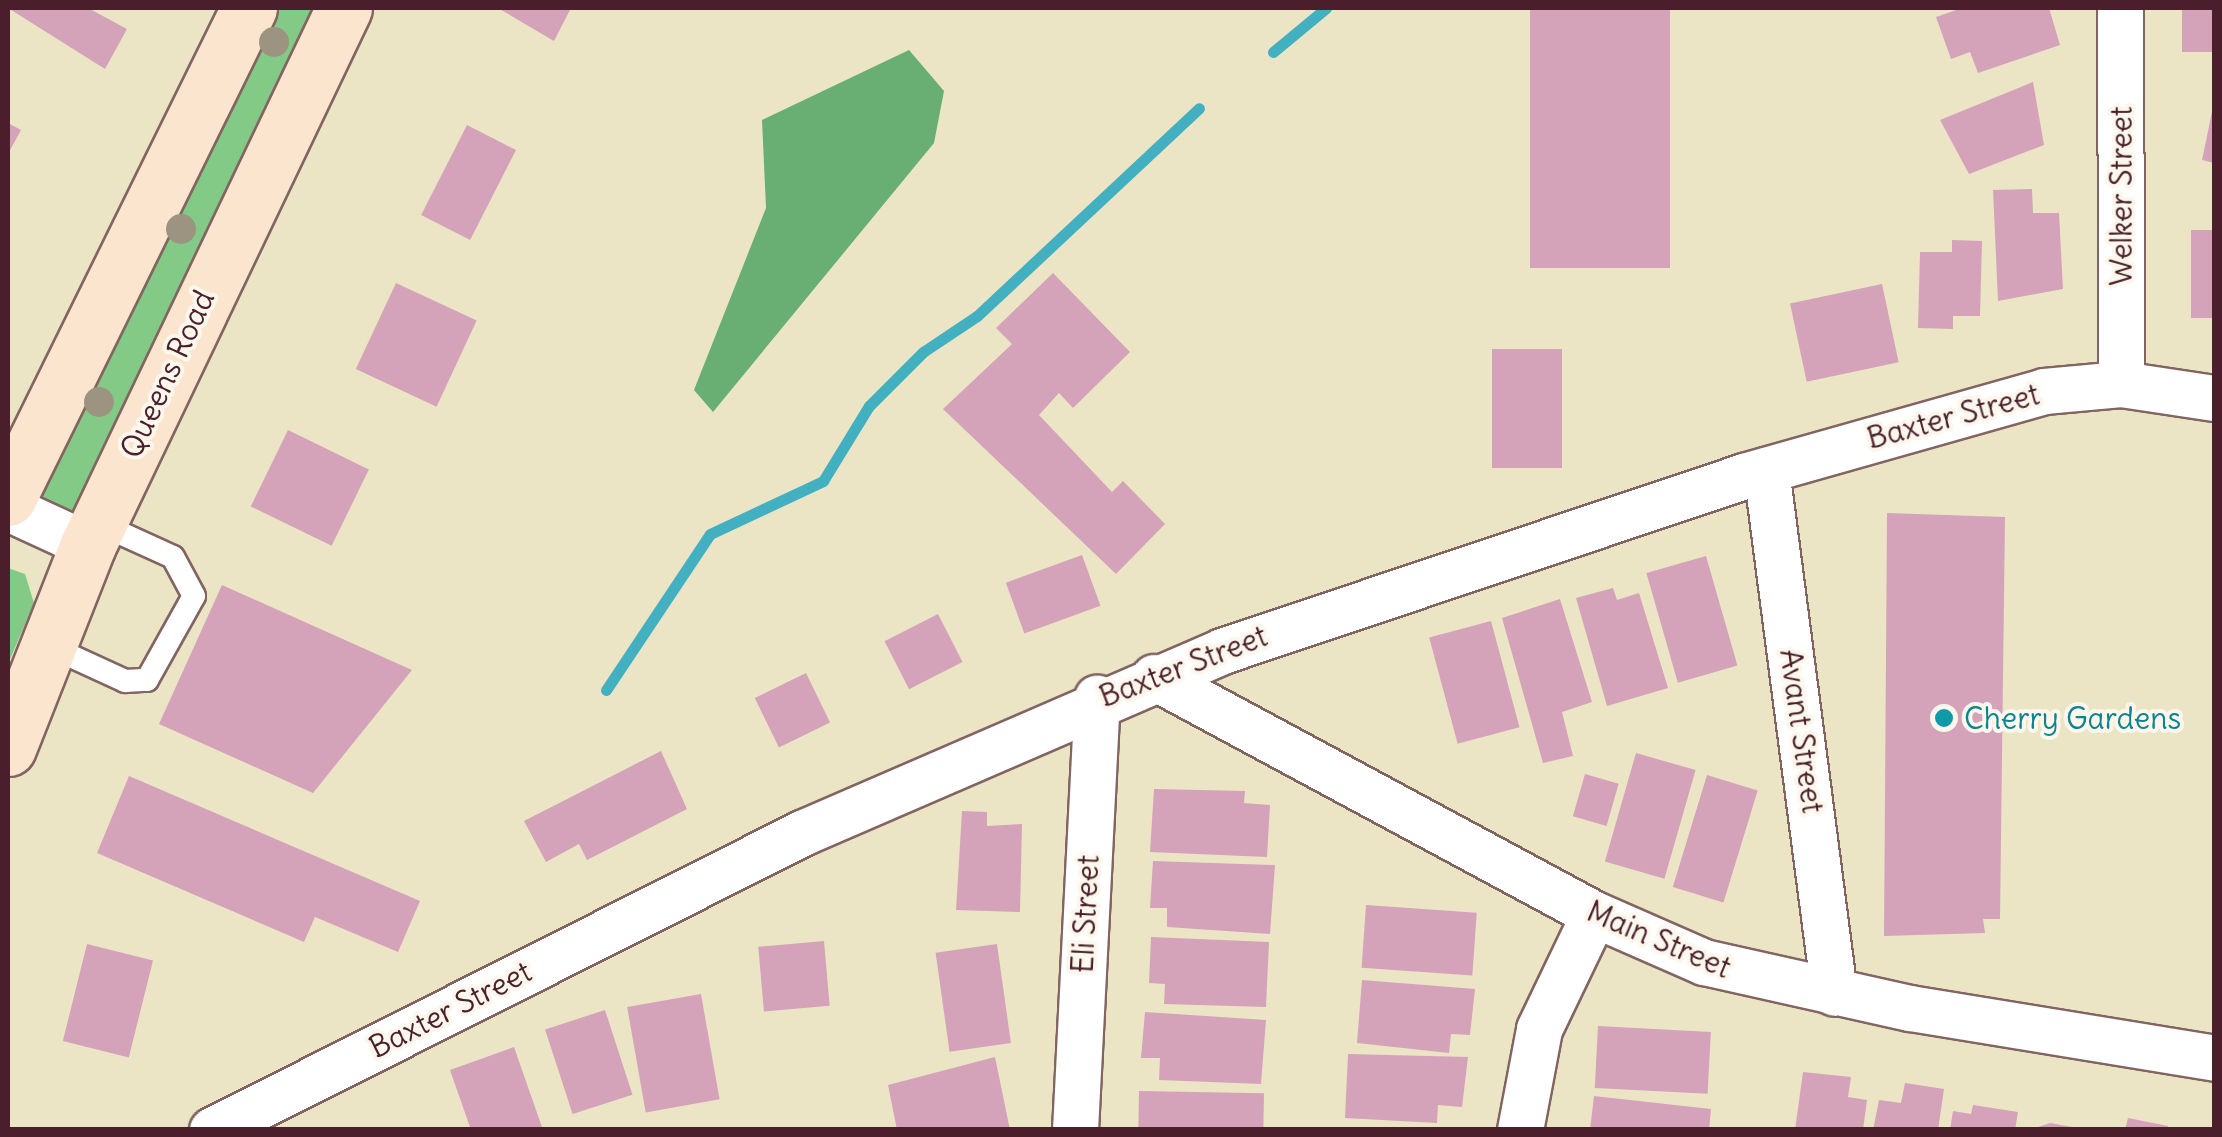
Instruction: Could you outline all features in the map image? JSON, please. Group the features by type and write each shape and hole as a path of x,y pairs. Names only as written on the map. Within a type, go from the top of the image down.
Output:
{"main road":[{"path":"8,498 249,8"},
{"name":"Queens Road","path":"8,748 93,534 344,8"}],"street":[{"name":"Welker Street","path":"2120,8 2121,384"},
{"name":"Baxter Street","path":"212,1130 761,852 1097,698 1154,677 1766,470 2044,392 2121,384 2214,398"},
{"name":"Avant Street","path":"1766,470 1834,993"},
{"path":"8,508 93,534"},
{"name":"Main Street","path":"1154,677 1594,914 1704,962 1834,993 2214,1058"},
{"name":"Eli Street","path":"1075,1130 1097,698"},
{"path":"1520,1130 1539,1029 1594,914"}],"lane":[{"path":"46,645 125,680 148,680 194,596 174,557 93,534"}],"green space":[{"path":"261,8 319,8 76,506 67,515 29,499"},
{"path":"909,50 944,91 934,143 713,412 694,390 766,208 762,120"},
{"path":"8,568 25,574 34,603 8,664"}],"building":[{"path":"8,8 88,8 127,29 105,69"},
{"path":"498,8 571,8 554,41"},
{"path":"1530,8 1670,8 1670,268 1530,268"},
{"path":"1962,8 2049,8 2060,45 1978,73 1970,52 1951,59 1936,17"},
{"path":"2182,8 2214,8 2214,52 2182,52"},
{"path":"2033,82 2044,145 1969,174 1940,120"},
{"path":"2214,102 2214,163 2202,160"},
{"path":"8,123 21,130 8,154"},
{"path":"467,125 516,150 470,240 421,215"},
{"path":"2032,189 2033,213 2059,213 2063,289 1998,301 1993,190"},
{"path":"2191,230 2214,230 2214,318 2191,318"},
{"path":"1952,240 1982,241 1980,316 1953,316 1953,329 1918,328 1920,252 1952,252"},
{"path":"1053,273 1130,352 1073,408 1059,393 1039,415 1112,492 1123,481 1165,524 1116,574 943,409 1012,344 996,328"},
{"path":"396,283 477,321 437,407 356,369"},
{"path":"1882,284 1899,362 1807,382 1790,304"},
{"path":"1492,349 1562,349 1562,468 1492,468"},
{"path":"288,430 369,469 332,546 251,506"},
{"name":"Cherry Gardens","path":"1887,513 2005,517 2000,919 1983,919 1985,933 1884,936"},
{"path":"1082,555 1100,606 1024,633 1006,583"},
{"path":"1706,556 1737,666 1678,683 1646,573"},
{"path":"222,585 412,670 313,793 159,724"},
{"path":"1613,588 1617,600 1639,593 1668,688 1607,706 1576,598"},
{"path":"1560,599 1592,702 1562,712 1573,756 1543,763 1502,618"},
{"path":"938,614 963,662 909,689 885,641"},
{"path":"1491,621 1519,727 1458,744 1429,638"},
{"path":"806,673 830,722 779,747 755,698"},
{"path":"661,751 687,809 587,860 579,844 546,862 524,821"},
{"path":"1636,753 1696,770 1664,879 1605,862"},
{"path":"1585,774 1619,784 1607,826 1573,816"},
{"path":"1707,775 1758,790 1723,902 1673,887"},
{"path":"129,776 420,901 398,952 315,917 304,942 97,853"},
{"path":"1154,789 1245,791 1244,803 1270,805 1267,857 1150,852"},
{"path":"962,811 987,812 987,826 1022,824 1020,912 956,910"},
{"path":"1153,861 1275,865 1270,934 1167,927 1167,908 1150,908"},
{"path":"1366,905 1477,913 1472,976 1362,968"},
{"path":"1151,937 1269,942 1266,1007 1164,1004 1165,984 1149,983"},
{"path":"824,941 830,1006 764,1012 758,947"},
{"path":"87,944 153,960 129,1057 63,1041"},
{"path":"997,944 1011,1043 950,1052 936,953"},
{"path":"1362,980 1475,989 1470,1035 1451,1034 1449,1053 1357,1043"},
{"path":"701,994 720,1099 646,1112 627,1007"},
{"path":"605,1010 633,1095 573,1114 545,1029"},
{"path":"1145,1012 1266,1020 1261,1084 1159,1080 1160,1058 1141,1058"},
{"path":"1598,1026 1711,1032 1708,1094 1595,1088"},
{"path":"514,1047 543,1130 471,1130 450,1070"},
{"path":"1348,1054 1468,1057 1462,1107 1438,1105 1437,1123 1345,1118"},
{"path":"995,1057 1010,1130 897,1130 888,1085"},
{"path":"1803,1072 1851,1077 1848,1097 1867,1100 1863,1130 1795,1130"},
{"path":"1905,1083 1944,1089 1938,1130 1873,1130 1879,1100 1901,1103"},
{"path":"1139,1091 1264,1093 1263,1130 1138,1130"},
{"path":"1594,1096 1711,1109 1709,1130 1590,1130"},
{"path":"1973,1105 2018,1112 2015,1130 1950,1130 1953,1111 1971,1114"},
{"path":"2128,1118 2168,1126 2168,1130 2125,1130"},
{"path":"2050,1123 2078,1128 2078,1130 2029,1130"}],"waterway":[{"path":"1273,52 1326,8"},
{"path":"606,690 710,534 823,481 869,406 923,352 977,316 1199,108"}],"place":[{"name":"Cherry Gardens","path":"1944,718"}]}
